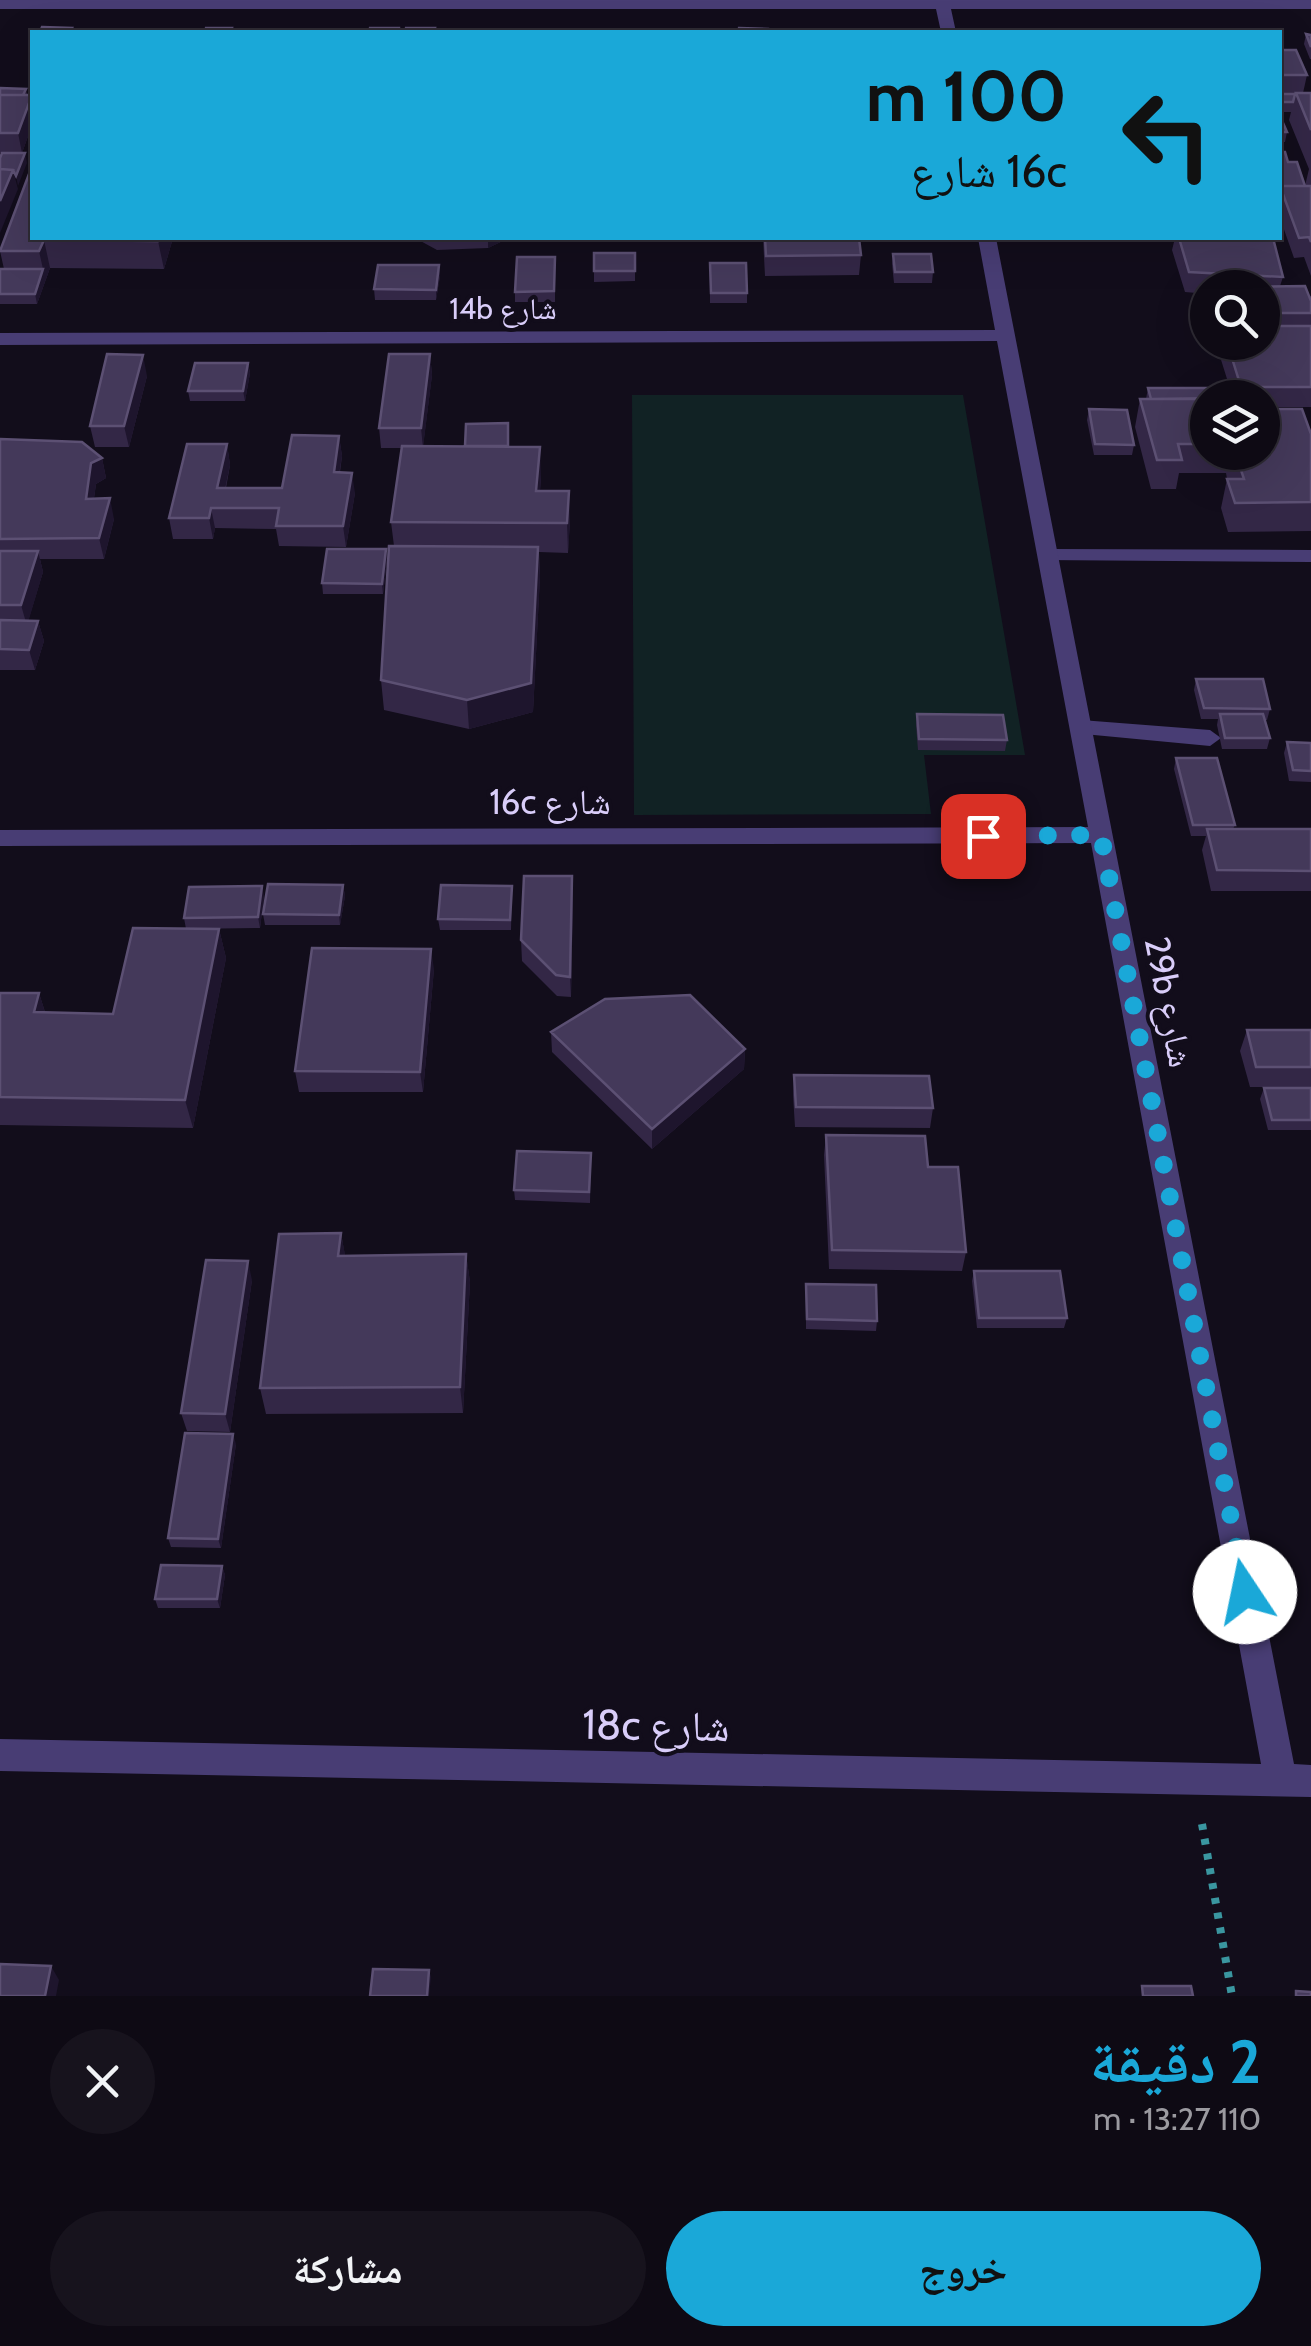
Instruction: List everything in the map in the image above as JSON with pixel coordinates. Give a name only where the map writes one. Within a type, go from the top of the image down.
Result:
[{"type":"street","points":[[943,2],[948,30]]},
{"type":"street","points":[[0,4],[1311,4]]},
{"type":"street","name":"29b شارع","points":[[987,240],[1101,835],[1296,1781]]},
{"type":"street","name":"14b شارع","points":[[0,339],[1006,335]]},
{"type":"street","points":[[1048,556],[1311,556]]},
{"type":"street","points":[[1081,728],[1210,738]]},
{"type":"street","name":"16c شارع","points":[[0,838],[1101,835]]},
{"type":"street","name":"18c شارع","points":[[0,1755],[1296,1781]]},
{"type":"path","points":[[1194,1778],[1232,1996]]},
{"type":"shaded area","points":[[632,395],[963,395],[1025,755],[924,755],[931,814],[634,815]]},
{"type":"building","points":[[42,27],[72,28],[71,30],[41,30]]},
{"type":"building","points":[[1282,50],[1296,50],[1307,75],[1282,75]]},
{"type":"building","points":[[0,88],[26,89],[23,95],[0,95]]},
{"type":"building","points":[[1296,93],[1311,93],[1311,130]]},
{"type":"building","points":[[1282,94],[1295,94],[1293,102],[1282,102]]},
{"type":"building","points":[[0,95],[30,95],[18,133],[0,133]]},
{"type":"building","points":[[1282,152],[1288,162],[1297,162],[1305,186],[1282,186]]},
{"type":"building","points":[[2,153],[25,153],[16,176],[13,170],[0,169]]},
{"type":"building","points":[[0,169],[13,170],[0,201]]},
{"type":"building","points":[[30,171],[30,240],[44,240],[39,251],[0,251]]},
{"type":"building","points":[[1282,186],[1311,186],[1311,242],[1309,237],[1299,238]]},
{"type":"building","points":[[765,240],[859,240],[861,255],[766,256]]},
{"type":"building","points":[[1180,240],[1274,240],[1283,277],[1280,270],[1190,272]]},
{"type":"building","points":[[594,253],[635,253],[635,271],[594,271]]},
{"type":"building","points":[[893,254],[931,254],[933,272],[895,272]]},
{"type":"building","points":[[517,257],[555,257],[554,291],[515,292]]},
{"type":"building","points":[[710,263],[746,263],[747,293],[711,293]]},
{"type":"building","points":[[378,265],[439,265],[436,290],[374,289]]},
{"type":"building","points":[[0,269],[43,269],[35,294],[0,294]]},
{"type":"building","points":[[1280,286],[1305,286],[1311,313],[1280,313]]},
{"type":"building","points":[[1280,326],[1311,326],[1311,387],[1280,387],[1280,380],[1239,380],[1233,360],[1280,360]]},
{"type":"building","points":[[107,354],[143,355],[124,426],[90,426]]},
{"type":"building","points":[[389,354],[430,354],[421,428],[379,428]]},
{"type":"building","points":[[195,363],[248,363],[243,391],[188,391]]},
{"type":"building","points":[[1148,388],[1190,388],[1190,398],[1151,399]]},
{"type":"building","points":[[1140,399],[1190,399],[1190,444],[1178,444],[1182,460],[1157,460]]},
{"type":"building","points":[[1089,409],[1127,410],[1134,445],[1095,444]]},
{"type":"building","points":[[1280,409],[1302,409],[1311,434],[1311,502],[1235,503],[1227,479],[1244,479],[1241,470],[1280,470]]},
{"type":"building","points":[[508,423],[508,446],[465,446],[466,424]]},
{"type":"building","points":[[292,435],[339,436],[334,472],[352,473],[343,526],[276,526],[279,508],[211,508],[209,518],[169,518],[187,444],[227,444],[217,488],[282,488]]},
{"type":"building","points":[[0,439],[82,442],[102,458],[91,463],[86,499],[110,498],[99,538],[0,539]]},
{"type":"building","points":[[402,446],[540,447],[536,491],[569,491],[567,523],[391,522]]},
{"type":"building","points":[[389,546],[538,547],[531,683],[467,700],[381,680]]},
{"type":"building","points":[[327,549],[386,549],[382,584],[322,583]]},
{"type":"building","points":[[0,551],[38,551],[21,605],[0,605]]},
{"type":"building","points":[[0,620],[38,621],[29,650],[0,649]]},
{"type":"building","points":[[1196,679],[1263,679],[1270,709],[1204,708]]},
{"type":"building","points":[[917,714],[1003,715],[1007,740],[919,739]]},
{"type":"building","points":[[1220,714],[1263,714],[1270,738],[1225,738]]},
{"type":"building","points":[[1287,742],[1311,743],[1311,771],[1293,770]]},
{"type":"building","points":[[1176,758],[1217,758],[1235,825],[1193,825]]},
{"type":"building","points":[[1207,829],[1311,829],[1311,871],[1217,870]]},
{"type":"building","points":[[524,876],[572,876],[570,977],[556,975],[521,940]]},
{"type":"building","points":[[268,884],[343,885],[339,915],[263,914]]},
{"type":"building","points":[[441,885],[512,886],[510,920],[438,919]]},
{"type":"building","points":[[262,886],[258,917],[184,918],[189,887]]},
{"type":"building","points":[[133,928],[219,929],[185,1100],[0,1097],[0,993],[39,993],[34,1012],[113,1014]]},
{"type":"building","points":[[312,948],[431,949],[420,1072],[295,1071]]},
{"type":"building","points":[[690,995],[745,1049],[652,1129],[551,1032],[605,999]]},
{"type":"building","points":[[1247,1030],[1311,1030],[1311,1067],[1256,1067]]},
{"type":"building","points":[[794,1075],[929,1076],[933,1108],[796,1107]]},
{"type":"building","points":[[1264,1088],[1311,1088],[1311,1120],[1272,1120]]},
{"type":"building","points":[[826,1135],[925,1136],[928,1167],[958,1167],[966,1252],[832,1250]]},
{"type":"building","points":[[517,1151],[591,1153],[589,1192],[514,1190]]},
{"type":"building","points":[[341,1233],[338,1256],[466,1254],[460,1387],[260,1388],[279,1234]]},
{"type":"building","points":[[206,1260],[248,1261],[225,1414],[181,1413]]},
{"type":"building","points":[[974,1271],[1060,1271],[1067,1318],[979,1318]]},
{"type":"building","points":[[806,1284],[876,1285],[877,1321],[807,1319]]},
{"type":"building","points":[[185,1433],[233,1434],[218,1539],[168,1538]]},
{"type":"building","points":[[161,1565],[222,1566],[217,1599],[155,1599]]},
{"type":"building","points":[[0,1964],[51,1966],[45,1996],[0,1996]]},
{"type":"building","points":[[373,1969],[429,1970],[427,1996],[370,1996]]},
{"type":"building","points":[[1142,1986],[1191,1986],[1193,1996],[1143,1996]]},
{"type":"building","points":[[1296,1991],[1311,1992],[1311,1996],[1296,1996]]},
{"type":"route","points":[[983,836],[1101,835],[1245,1592]]}]
